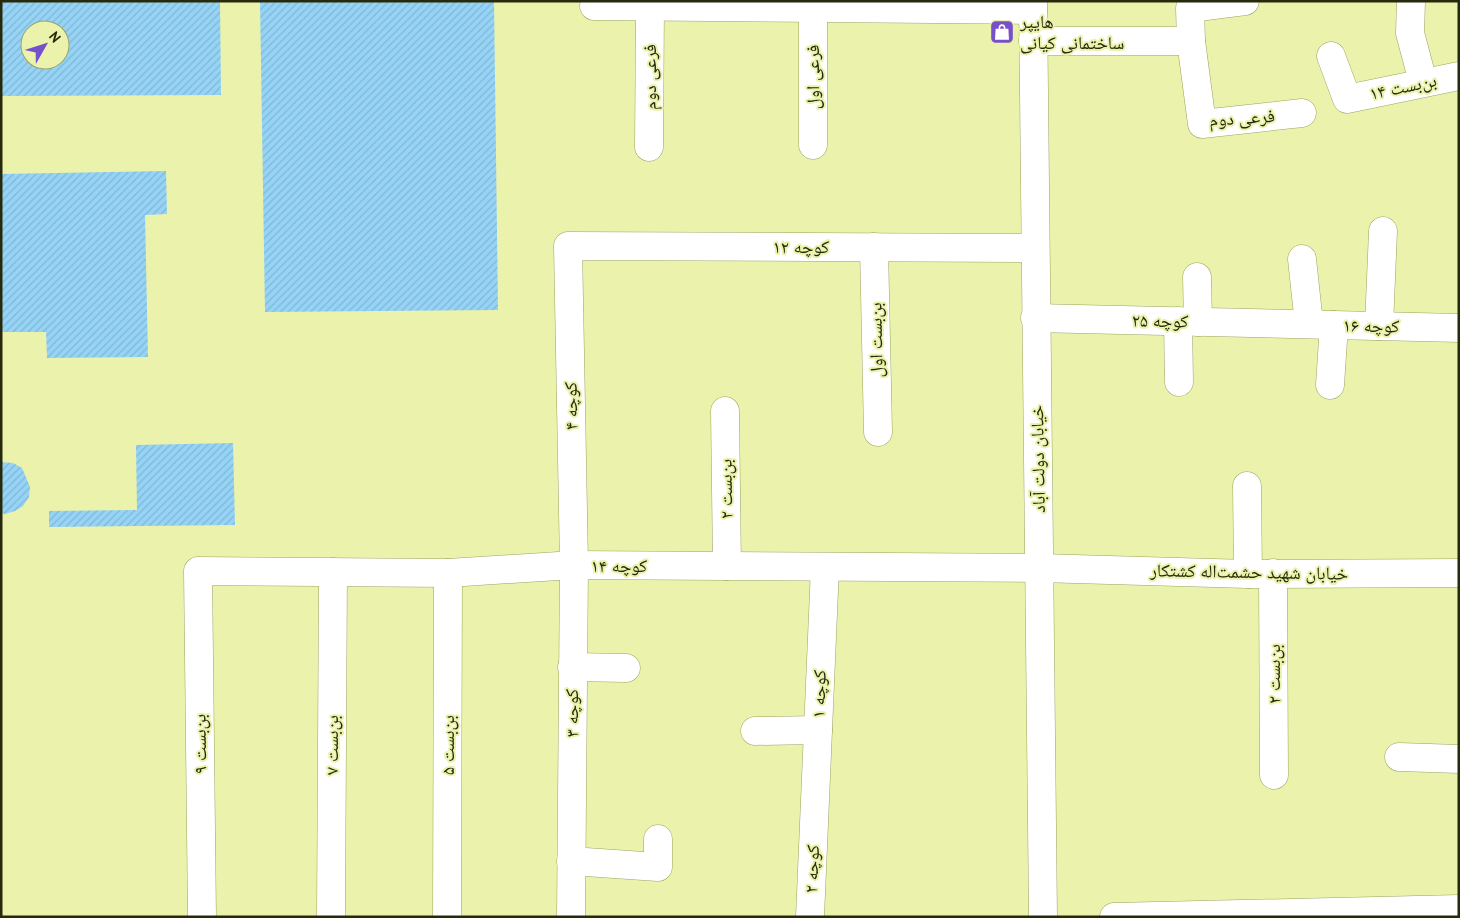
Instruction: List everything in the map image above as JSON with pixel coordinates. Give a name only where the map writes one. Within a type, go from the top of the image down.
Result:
[{"type":"street","points":[[1033,41],[1191,41],[1190,8],[1245,1]]},
{"type":"street","points":[[1411,1],[1410,33],[1423,82]]},
{"type":"street","points":[[594,6],[814,8],[1033,6]]},
{"type":"street","name":"خیابان دولت آباد","points":[[1033,6],[1034,248],[1040,568],[1043,917]]},
{"type":"street","name":"فرعی دوم","points":[[649,147],[650,7]]},
{"type":"street","name":"فرعی اول","points":[[813,145],[814,8]]},
{"type":"street","name":"فرعی دوم","points":[[1191,41],[1202,124],[1302,113]]},
{"type":"street","name":"بن‌بست ۱۴","points":[[1330,56],[1347,99],[1459,76]]},
{"type":"street","points":[[1379,326],[1383,231]]},
{"type":"street","name":"کوچه ۱۲","points":[[568,246],[1034,248]]},
{"type":"street","name":"کوچه ۴","points":[[568,246],[574,565]]},
{"type":"street","name":"بن‌بست اول","points":[[874,247],[878,432]]},
{"type":"street","points":[[1302,259],[1309,324],[1330,385]]},
{"type":"street","points":[[1178,382],[1197,276]]},
{"type":"street","name":"کوچه ۲۵","points":[[1035,318],[1309,324]]},
{"type":"street","name":"کوچه ۱۶","points":[[1309,324],[1459,328]]},
{"type":"street","name":"بن‌بست ۲","points":[[725,411],[727,566]]},
{"type":"street","name":"بن‌بست ۲","points":[[1247,486],[1261,573],[1274,776]]},
{"type":"street","name":"کوچه ۱۴","points":[[198,571],[448,573],[574,565],[1040,568]]},
{"type":"street","name":"کوچه ۳","points":[[571,917],[574,565]]},
{"type":"street","name":"کوچه ۱","points":[[814,821],[825,567]]},
{"type":"street","name":"خیابان شهید حشمت‌اله کشتکار","points":[[1040,568],[1261,573],[1459,572]]},
{"type":"street","name":"بن‌بست ۹","points":[[198,571],[202,917]]},
{"type":"street","name":"بن‌بست ۷","points":[[332,917],[334,572]]},
{"type":"street","name":"بن‌بست ۵","points":[[447,917],[448,573]]},
{"type":"street","points":[[572,667],[626,668]]},
{"type":"street","points":[[755,731],[818,730]]},
{"type":"street","points":[[1398,758],[1459,759]]},
{"type":"street","name":"کوچه ۲","points":[[810,917],[814,821]]},
{"type":"street","points":[[571,862],[658,867],[658,839]]},
{"type":"street","points":[[1114,917],[1459,909]]},
{"type":"building","points":[[1,1],[220,1],[221,95],[1,96]]},
{"type":"building","points":[[260,1],[494,1],[498,310],[265,312]]},
{"type":"building","points":[[166,171],[167,214],[145,215],[148,357],[47,358],[46,332],[1,332],[1,174]]},
{"type":"building","points":[[233,443],[235,525],[49,527],[49,511],[137,510],[136,445]]},
{"type":"building","points":[[1,462],[13,463],[22,468],[30,487],[29,497],[23,506],[5,514],[1,513]]},
{"type":"place","name":"هایپر ساختمانی کیانی","points":[[1002,32]]}]
